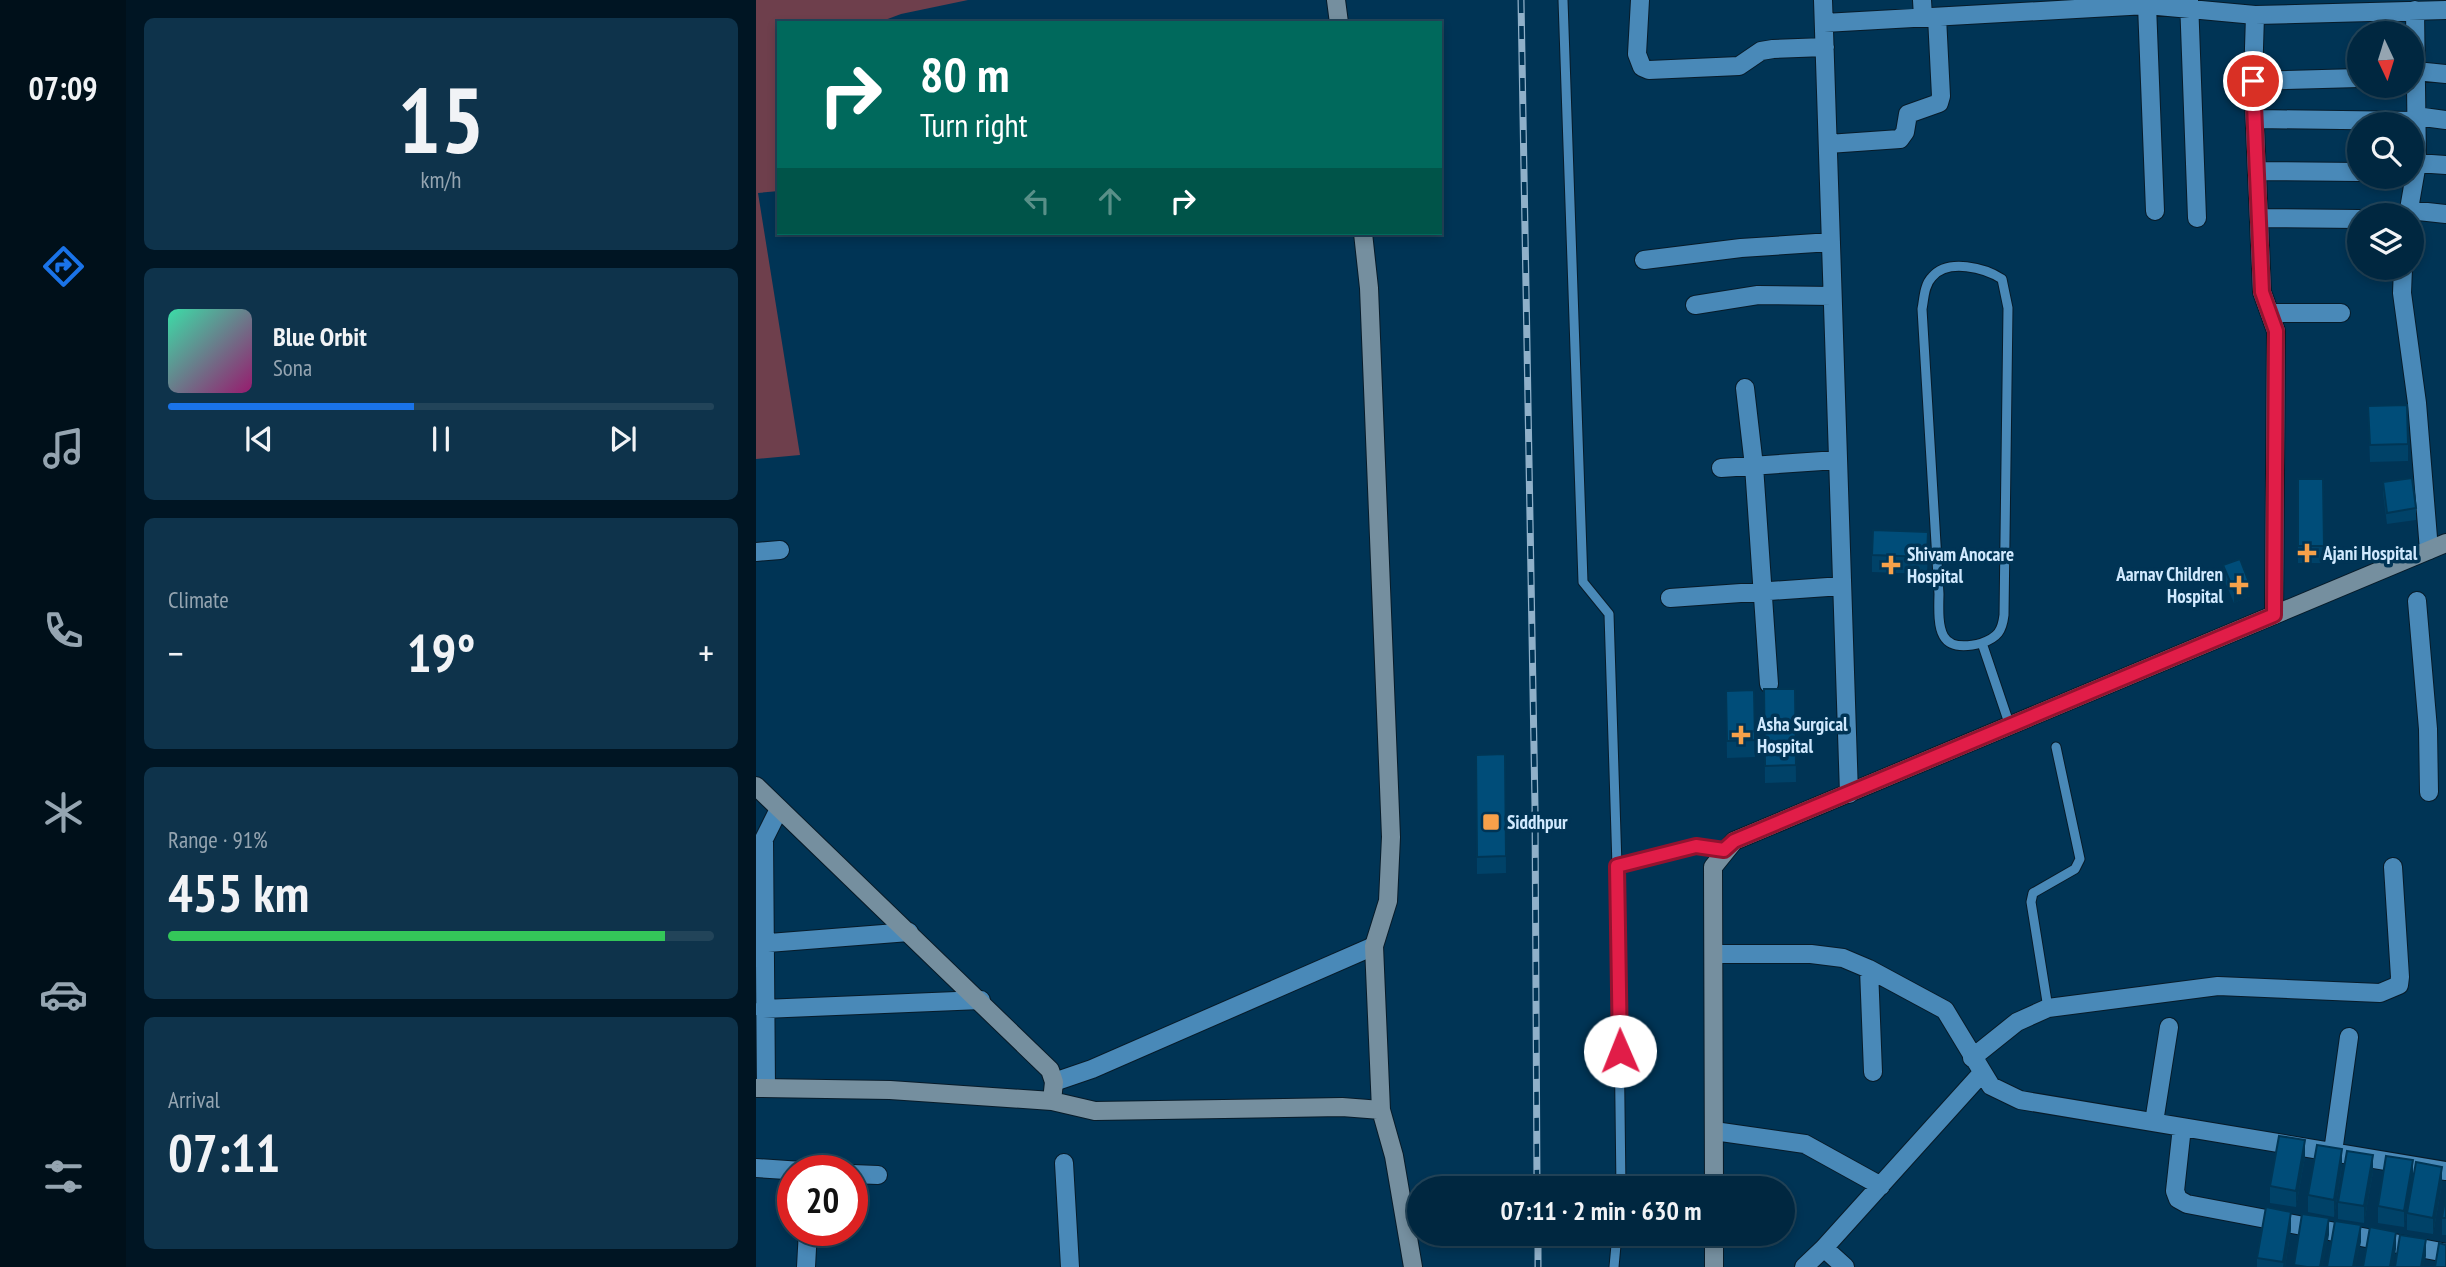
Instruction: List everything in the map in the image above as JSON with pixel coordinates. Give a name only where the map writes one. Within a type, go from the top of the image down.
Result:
[{"type":"street","points":[[1336,0],[1339,21]]},
{"type":"street","points":[[1640,0],[1637,54],[1642,68],[1649,70],[1739,66],[1761,51],[1773,48],[1825,47]]},
{"type":"street","points":[[1824,0],[1849,794]]},
{"type":"street","points":[[1824,23],[1928,11],[2047,5],[2189,4],[2262,10],[2384,5],[2415,10],[2446,10]]},
{"type":"street","points":[[2189,4],[2197,218]]},
{"type":"street","points":[[2147,5],[2155,211]]},
{"type":"street","points":[[2262,10],[2253,81],[2258,119],[2257,171],[2262,292],[2276,331],[2274,615]]},
{"type":"street","points":[[2415,10],[2415,21]]},
{"type":"street","points":[[1828,144],[1900,139],[1905,132],[1908,114],[1939,103],[1941,96],[1928,11]]},
{"type":"street","points":[[2424,75],[2446,74]]},
{"type":"street","points":[[2253,81],[2347,78]]},
{"type":"street","points":[[2258,119],[2347,118]]},
{"type":"street","points":[[2424,119],[2446,120]]},
{"type":"street","points":[[2424,168],[2446,165]]},
{"type":"street","points":[[2257,171],[2347,172]]},
{"type":"street","points":[[2424,213],[2446,214]]},
{"type":"street","points":[[2260,218],[2347,219]]},
{"type":"street","points":[[1363,235],[1369,289],[1391,836],[1388,901],[1374,946],[1381,1110],[1394,1156],[1413,1267]]},
{"type":"street","points":[[1644,261],[1741,248],[1831,242]]},
{"type":"street","points":[[2403,280],[2417,402],[2429,550]]},
{"type":"street","points":[[1695,305],[1758,295],[1832,296]]},
{"type":"street","points":[[2271,313],[2341,313]]},
{"type":"street","points":[[1745,388],[1754,466],[1769,684]]},
{"type":"street","points":[[1721,468],[1837,460]]},
{"type":"street","points":[[1714,1176],[1713,867],[1724,850],[1734,841],[2446,543]]},
{"type":"street","points":[[756,552],[780,550]]},
{"type":"street","points":[[1670,598],[1842,586]]},
{"type":"street","points":[[2417,601],[2437,727],[2429,792]]},
{"type":"street","points":[[756,786],[981,1000],[1050,1070],[1054,1082],[1052,1101]]},
{"type":"street","points":[[779,808],[764,839],[760,943],[764,1009],[761,1088],[890,1090],[1052,1101],[1095,1111],[1342,1107],[1381,1110]]},
{"type":"street","points":[[1804,1267],[1881,1186],[1977,1065],[2017,1021],[2048,1007],[2218,986],[2380,993],[2394,989],[2399,985],[2400,977],[2393,867]]},
{"type":"street","points":[[760,943],[909,932]]},
{"type":"street","points":[[1054,1082],[1092,1069],[1374,946]]},
{"type":"street","points":[[1714,954],[1811,954],[1843,958],[1869,969],[1945,1010],[1991,1086],[2020,1100],[2446,1171]]},
{"type":"street","points":[[1869,969],[1873,1072]]},
{"type":"street","points":[[764,1009],[981,1000]]},
{"type":"street","points":[[2154,1122],[2169,1027]]},
{"type":"street","points":[[2333,1152],[2349,1037]]},
{"type":"street","points":[[2182,1127],[2175,1191],[2178,1199],[2187,1205],[2446,1253]]},
{"type":"street","points":[[1714,1130],[1805,1144],[1881,1186]]},
{"type":"street","points":[[1064,1163],[1070,1267]]},
{"type":"street","points":[[756,1168],[777,1169]]},
{"type":"street","points":[[868,1175],[878,1175]]},
{"type":"street","points":[[806,1267],[807,1246]]},
{"type":"street","points":[[1714,1246],[1714,1267]]},
{"type":"street","points":[[1824,1248],[1845,1267]]},
{"type":"lane","points":[[1563,0],[1583,582],[1609,614],[1617,866],[1621,1176]]},
{"type":"lane","points":[[1961,266],[1989,271],[2002,279],[2008,308],[2003,628],[1995,638],[1982,643],[1966,647],[1952,644],[1942,635],[1938,625],[1939,594],[1922,310],[1932,276],[1941,270],[1961,266]]},
{"type":"lane","points":[[1982,643],[2010,726]]},
{"type":"lane","points":[[2048,1007],[2031,902],[2033,893],[2075,869],[2080,859],[2080,848],[2056,747]]},
{"type":"lane","points":[[1617,866],[1696,846],[1724,850]]},
{"type":"lane","points":[[1614,1267],[1616,1246]]},
{"type":"shaded area","points":[[756,0],[968,0],[901,14],[882,21],[777,21],[777,191],[758,193],[800,455],[756,459]]},
{"type":"building","points":[[2407,405],[2408,444],[2370,445],[2368,406]]},
{"type":"building","points":[[2412,478],[2416,508],[2387,513],[2383,482]]},
{"type":"building","points":[[2298,479],[2323,479],[2324,546],[2298,546]]},
{"type":"building","points":[[1873,530],[1928,532],[1927,557],[1872,555]]},
{"type":"building","points":[[2240,559],[2250,585],[2234,591],[2223,565]]},
{"type":"building","points":[[1764,689],[1795,689],[1796,765],[1765,766]]},
{"type":"building","points":[[1754,690],[1755,740],[1727,741],[1726,691]]},
{"type":"building","points":[[1505,754],[1506,856],[1477,857],[1476,755]]},
{"type":"building","points":[[2279,1136],[2305,1140],[2296,1191],[2270,1186]]},
{"type":"building","points":[[2317,1145],[2342,1149],[2334,1200],[2308,1195]]},
{"type":"building","points":[[2347,1151],[2373,1155],[2364,1206],[2338,1202]]},
{"type":"building","points":[[2386,1156],[2413,1160],[2404,1211],[2378,1206]]},
{"type":"building","points":[[2416,1162],[2442,1167],[2433,1218],[2407,1213]]},
{"type":"building","points":[[2446,1194],[2446,1218],[2442,1218]]},
{"type":"building","points":[[2266,1207],[2291,1212],[2283,1262],[2257,1258]]},
{"type":"building","points":[[2302,1214],[2329,1218],[2320,1267],[2294,1265]]},
{"type":"building","points":[[2335,1221],[2361,1225],[2353,1267],[2327,1267]]},
{"type":"building","points":[[2370,1227],[2396,1232],[2390,1267],[2363,1267]]},
{"type":"building","points":[[2400,1235],[2426,1239],[2421,1267],[2395,1267]]},
{"type":"building","points":[[2439,1243],[2446,1245],[2446,1267],[2435,1267]]},
{"type":"railway","points":[[1521,0],[1535,807],[1537,1176]]},
{"type":"railway","points":[[1538,1246],[1538,1267]]},
{"type":"place","name":"Ajani Hospital","points":[[2307,553]]},
{"type":"place","name":"Shivam Anocare Hospital","points":[[1891,565]]},
{"type":"place","name":"Aarnav Children Hospital","points":[[2239,585]]},
{"type":"place","name":"Asha Surgical Hospital","points":[[1741,735]]},
{"type":"place","name":"Siddhpur","points":[[1491,822]]},
{"type":"route","points":[[1620,1051],[1617,866],[1696,846],[1724,850],[1734,841],[2274,615],[2276,331],[2262,292],[2257,171],[2258,119],[2253,81]]}]
